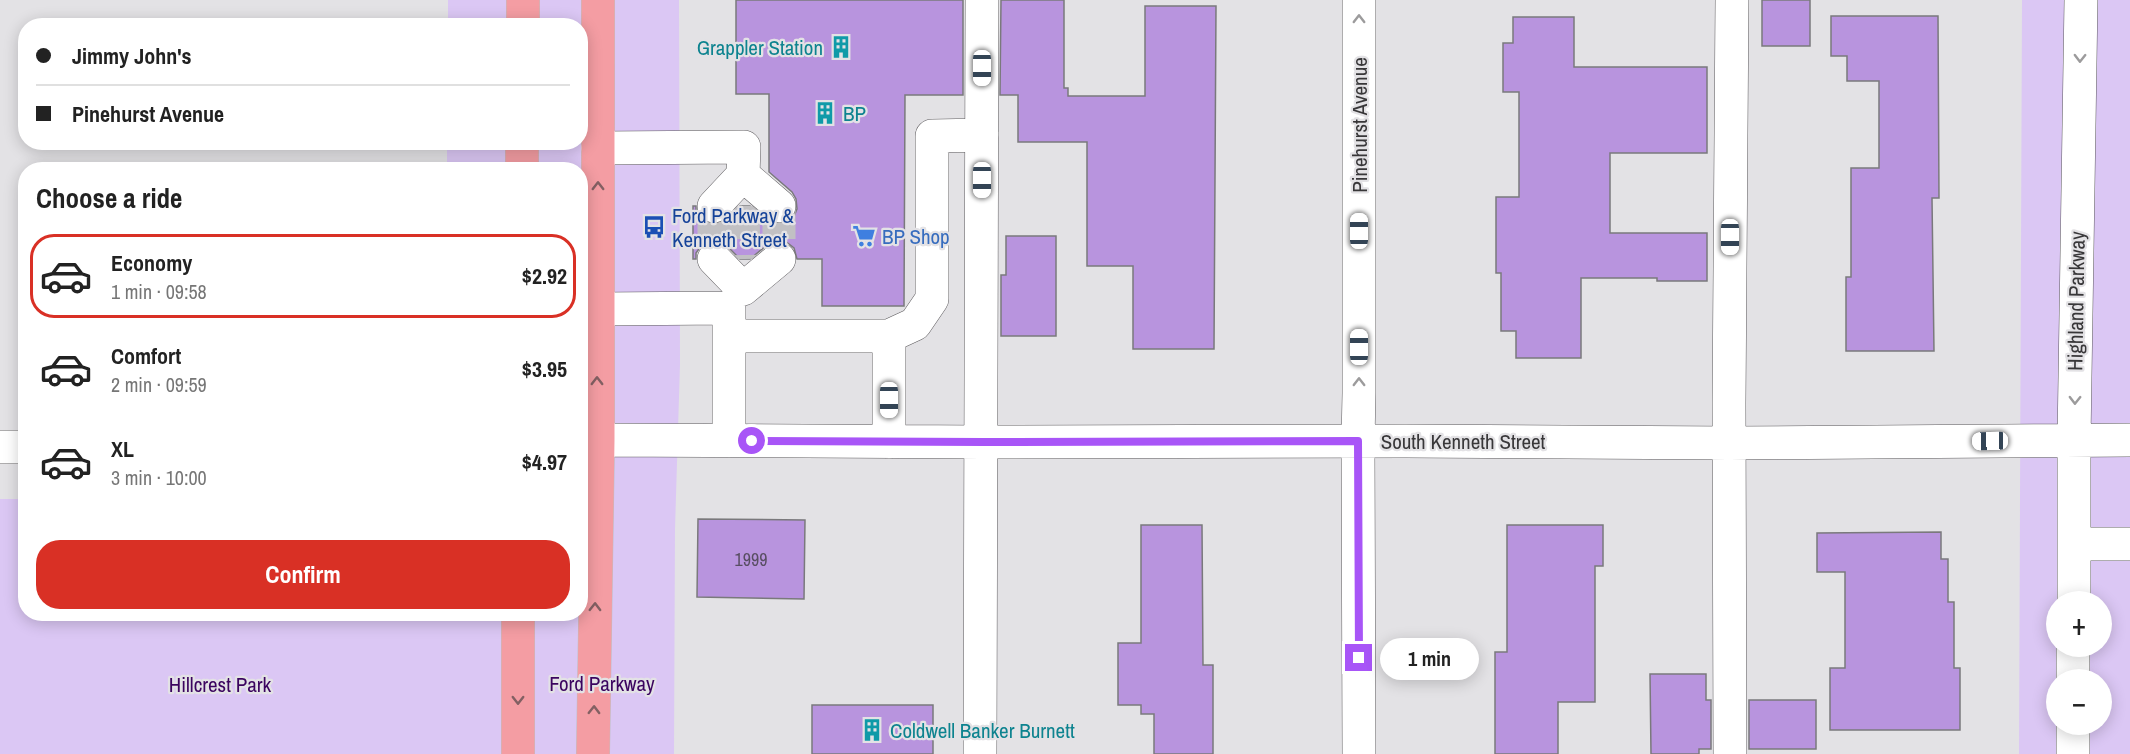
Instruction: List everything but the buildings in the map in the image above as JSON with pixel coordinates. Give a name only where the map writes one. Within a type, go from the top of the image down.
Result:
[{"type":"main road","points":[[523,0],[523,18]]},
{"type":"main road","points":[[593,754],[589,441],[598,309],[598,0]]},
{"type":"main road","points":[[518,621],[518,754]]},
{"type":"street","points":[[980,754],[982,0]]},
{"type":"street","name":"Pinehurst Avenue","points":[[1359,0],[1359,754]]},
{"type":"street","points":[[1730,754],[1732,0]]},
{"type":"street","name":"Highland Parkway","points":[[2074,591],[2081,0]]},
{"type":"street","points":[[598,309],[732,290],[889,336],[915,324],[932,298],[932,136],[982,135]]},
{"type":"street","points":[[598,148],[744,147],[733,196],[779,206]]},
{"type":"street","points":[[732,290],[779,259]]},
{"type":"street","points":[[729,441],[732,290]]},
{"type":"street","points":[[889,336],[889,442]]},
{"type":"street","name":"South Kenneth Street","points":[[589,441],[1730,443],[2130,440]]},
{"type":"street","points":[[0,447],[18,447]]},
{"type":"street","points":[[2074,544],[2130,544]]},
{"type":"street","points":[[2073,735],[2073,754]]},
{"type":"green space","name":"Ford Parkway","points":[[448,0],[679,0],[680,364],[675,529],[674,754],[0,754],[0,499],[18,499],[18,621],[588,621],[588,162],[447,162],[447,150],[588,150],[588,18],[448,18]]},
{"type":"green space","points":[[2022,0],[2130,0],[2130,754],[2019,754]]},
{"type":"tunnel","points":[[714,206],[714,259]]},
{"type":"tunnel","points":[[743,206],[744,259]]},
{"type":"tunnel","points":[[779,206],[779,259]]},
{"type":"place","name":"Grappler Station","points":[[841,47]]},
{"type":"place","name":"BP","points":[[825,113]]},
{"type":"place","name":"Ford Parkway & Kenneth Street","points":[[654,227]]},
{"type":"place","name":"BP Shop","points":[[864,236]]},
{"type":"place","name":"Coldwell Banker Burnett","points":[[872,730]]},
{"type":"route","points":[[752,441],[1358,441],[1359,658]]},
{"type":"park label","name":"Hillcrest Park","points":[[220,684]]}]
